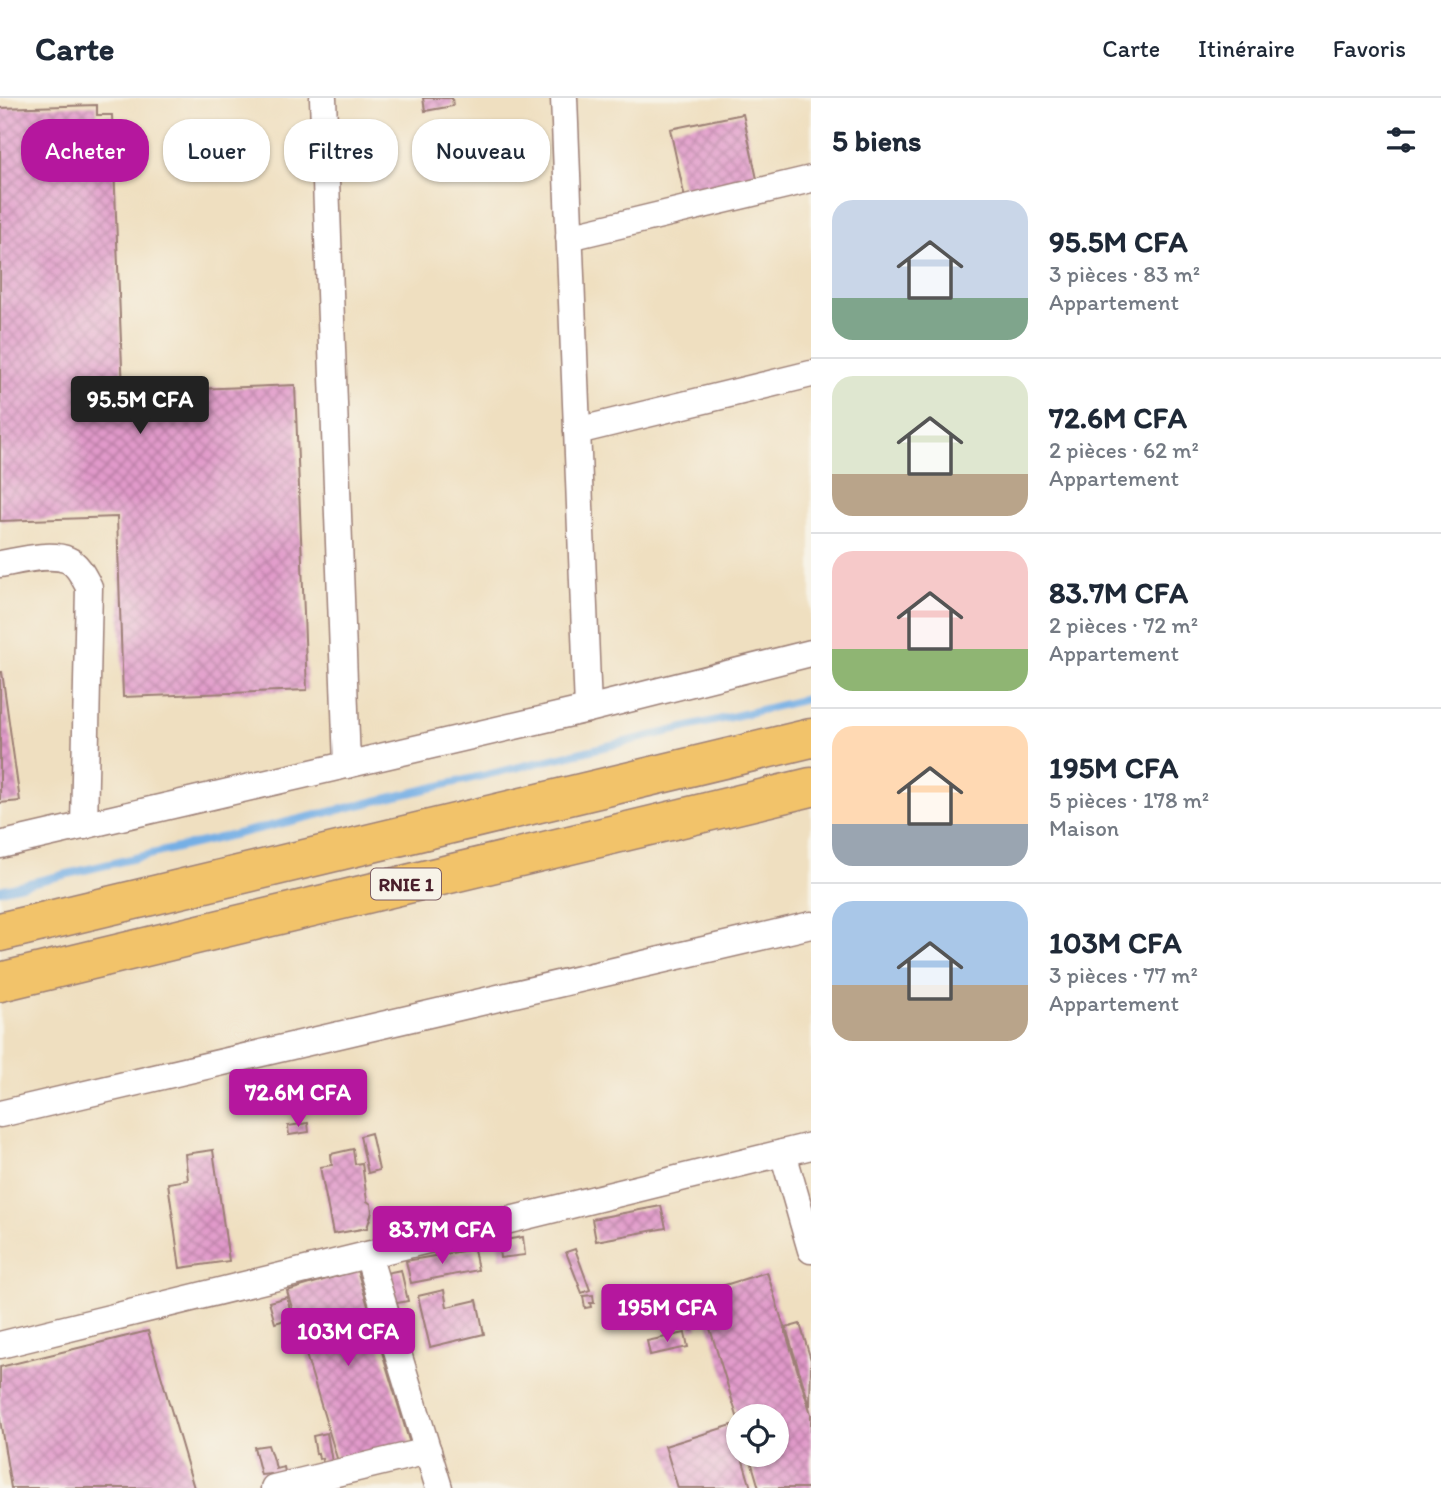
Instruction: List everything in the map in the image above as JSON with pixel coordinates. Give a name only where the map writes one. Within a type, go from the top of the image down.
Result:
[{"type":"highway","name":"RNIE 1","points":[[0,932],[811,738]]},
{"type":"highway","name":"RNIE 1","points":[[0,982],[811,787]]},
{"type":"street","points":[[323,98],[347,765]]},
{"type":"street","points":[[564,98],[588,709]]},
{"type":"street","points":[[569,237],[811,179]]},
{"type":"street","points":[[577,430],[811,374]]},
{"type":"street","points":[[0,564],[42,556],[69,560],[81,572],[89,587],[84,826]]},
{"type":"street","points":[[0,845],[588,709],[811,653]]},
{"type":"street","points":[[0,1114],[811,925]]},
{"type":"street","points":[[0,1345],[811,1146]]},
{"type":"street","points":[[783,1153],[811,1250]]},
{"type":"street","points":[[368,1255],[439,1488]]},
{"type":"street","points":[[274,1488],[428,1451]]},
{"type":"building","points":[[423,98],[452,98],[453,106],[425,111]]},
{"type":"building","points":[[97,105],[97,115],[112,115],[112,119],[21,119],[21,182],[115,182],[123,392],[295,385],[307,690],[123,697],[117,517],[0,521],[0,108]]},
{"type":"building","points":[[743,114],[760,193],[687,208],[670,129]]},
{"type":"building","points":[[0,672],[20,801],[0,803]]},
{"type":"building","points":[[308,1123],[309,1132],[289,1135],[288,1126]]},
{"type":"building","points":[[371,1133],[379,1170],[368,1173],[360,1136]]},
{"type":"building","points":[[353,1149],[355,1164],[362,1163],[367,1201],[371,1204],[372,1212],[367,1228],[333,1234],[320,1167],[332,1165],[331,1154]]},
{"type":"building","points":[[213,1150],[229,1261],[180,1268],[168,1183],[188,1180],[185,1154]]},
{"type":"building","points":[[661,1206],[666,1228],[596,1241],[592,1219]]},
{"type":"building","points":[[523,1237],[525,1255],[500,1258],[498,1241]]},
{"type":"building","points":[[474,1249],[478,1270],[411,1283],[406,1261]]},
{"type":"building","points":[[575,1249],[590,1290],[582,1293],[566,1252]]},
{"type":"building","points":[[357,1270],[410,1444],[339,1465],[287,1291]]},
{"type":"building","points":[[401,1270],[408,1301],[392,1304],[386,1273]]},
{"type":"building","points":[[767,1272],[811,1414],[811,1488],[759,1488],[753,1467],[789,1467],[789,1404],[733,1404],[699,1293]]},
{"type":"building","points":[[444,1290],[447,1307],[477,1300],[484,1334],[430,1347],[418,1296]]},
{"type":"building","points":[[593,1295],[594,1303],[585,1308],[583,1296]]},
{"type":"building","points":[[287,1297],[292,1318],[275,1323],[269,1302]]},
{"type":"building","points":[[692,1298],[698,1328],[691,1330],[685,1299]]},
{"type":"building","points":[[800,1324],[811,1360],[810,1406],[786,1328]]},
{"type":"building","points":[[148,1331],[194,1488],[11,1488],[0,1420],[0,1367]]},
{"type":"building","points":[[685,1333],[688,1347],[650,1355],[647,1341]]},
{"type":"building","points":[[726,1427],[726,1467],[745,1467],[751,1488],[678,1488],[665,1446]]},
{"type":"building","points":[[327,1433],[332,1462],[323,1464],[322,1458],[319,1459],[318,1453],[316,1454],[313,1436]]},
{"type":"building","points":[[268,1445],[276,1469],[284,1467],[287,1481],[271,1474],[261,1475],[254,1447]]},
{"type":"waterway","points":[[0,890],[811,698]]}]
